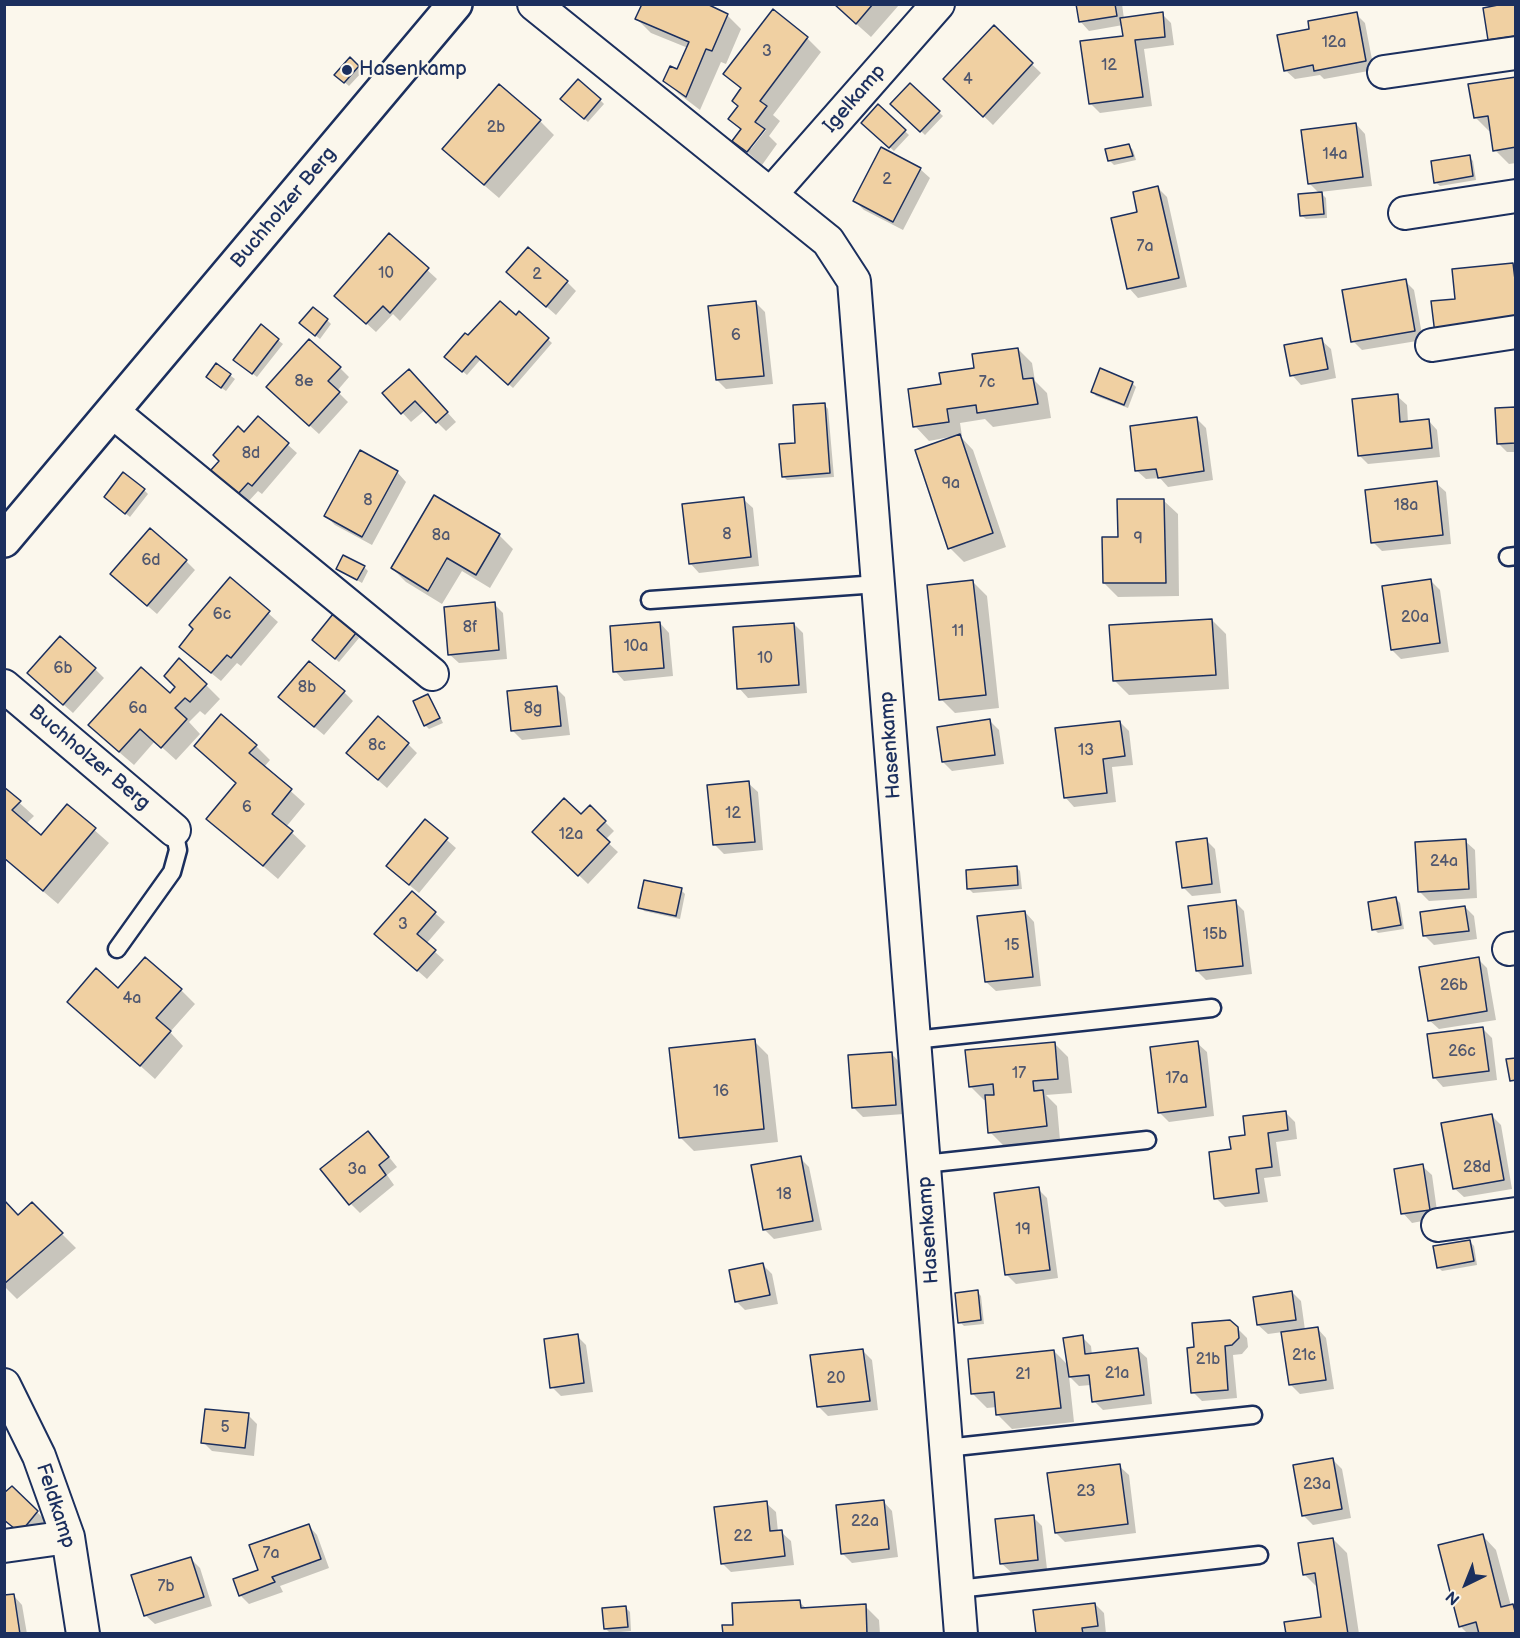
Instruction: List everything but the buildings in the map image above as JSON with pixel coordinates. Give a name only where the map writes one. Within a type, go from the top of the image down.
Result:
[{"type":"main road","name":"Buchholzer Berg","points":[[4,540],[455,4]]},
{"type":"street","name":"Hasenkamp","points":[[534,4],[828,241],[854,280],[961,1634]]},
{"type":"street","name":"Igelkamp","points":[[771,194],[938,4]]},
{"type":"street","points":[[1384,72],[1515,53]]},
{"type":"street","points":[[1404,213],[1515,196]]},
{"type":"street","points":[[1432,345],[1515,332]]},
{"type":"street","points":[[113,412],[432,674]]},
{"type":"street","name":"Buchholzer Berg","points":[[4,686],[174,830]]},
{"type":"street","points":[[1438,1226],[1515,1214]]},
{"type":"street","name":"Feldkamp","points":[[4,1385],[39,1456],[68,1537],[83,1634]]},
{"type":"street","points":[[4,1546],[68,1537]]},
{"type":"lane","points":[[650,600],[878,584]]},
{"type":"lane","points":[[117,949],[172,872],[178,850],[174,830]]},
{"type":"lane","points":[[914,1040],[1212,1008]]},
{"type":"lane","points":[[924,1164],[1147,1140]]},
{"type":"lane","points":[[946,1448],[1252,1415]]},
{"type":"lane","points":[[958,1589],[1259,1556]]},
{"type":"place","name":"Hasenkamp","points":[[347,70]]}]
